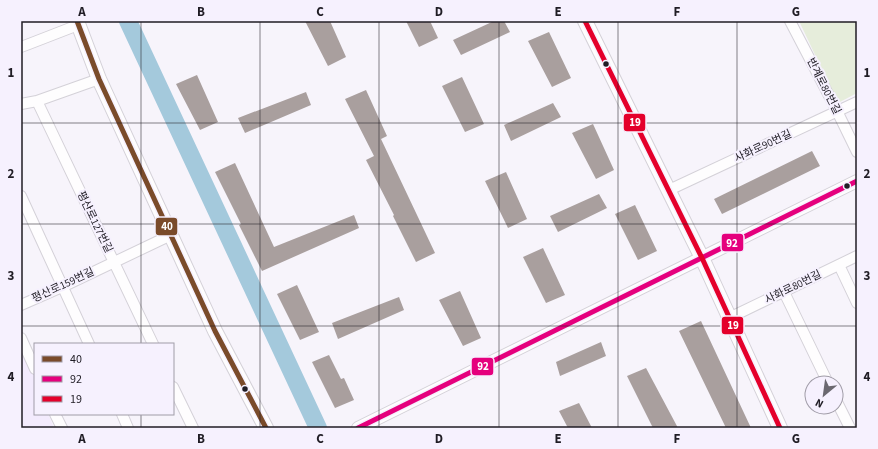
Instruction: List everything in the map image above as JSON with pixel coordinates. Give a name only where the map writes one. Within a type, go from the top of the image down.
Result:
[{"type":"main road","points":[[586,21],[702,258],[780,428]]},
{"type":"main road","points":[[78,23],[99,79],[215,331],[266,428]]},
{"type":"street","name":"반계로80번길","points":[[790,21],[857,152]]},
{"type":"street","points":[[21,47],[78,23]]},
{"type":"street","points":[[21,104],[37,101],[99,79]]},
{"type":"street","name":"평산로127번길","points":[[37,101],[153,343]]},
{"type":"street","name":"사화로90번길","points":[[669,190],[857,102]]},
{"type":"street","points":[[358,428],[857,181]]},
{"type":"street","points":[[21,196],[89,343]]},
{"type":"street","name":"평산로159번길","points":[[21,305],[171,235]]},
{"type":"street","name":"사화로80번길","points":[[729,318],[857,256]]},
{"type":"street","points":[[839,265],[857,302]]},
{"type":"street","points":[[784,292],[824,375]]},
{"type":"street","points":[[21,338],[34,367]]},
{"type":"street","points":[[174,389],[193,428]]},
{"type":"street","points":[[56,415],[62,428]]},
{"type":"street","points":[[122,415],[128,428]]},
{"type":"street","points":[[844,415],[850,428]]},
{"type":"shaded area","points":[[21,341],[34,375],[34,415],[48,415],[54,428],[21,428]]},
{"type":"green space","points":[[799,21],[857,21],[857,93],[838,103]]},
{"type":"building","points":[[305,21],[330,21],[346,57],[328,66]]},
{"type":"building","points":[[406,21],[430,21],[438,38],[419,47]]},
{"type":"building","points":[[494,21],[504,21],[510,32],[461,55],[453,40]]},
{"type":"building","points":[[549,32],[571,78],[552,87],[528,41]]},
{"type":"building","points":[[197,75],[218,122],[200,130],[176,84]]},
{"type":"building","points":[[462,77],[484,124],[465,132],[442,86]]},
{"type":"building","points":[[366,90],[387,136],[381,139],[435,253],[416,262],[366,160],[374,156],[345,99]]},
{"type":"building","points":[[306,92],[311,105],[245,133],[238,118]]},
{"type":"building","points":[[553,103],[561,117],[511,141],[504,125]]},
{"type":"building","points":[[593,124],[614,170],[596,179],[572,133]]},
{"type":"building","points":[[812,151],[820,166],[722,214],[714,199]]},
{"type":"building","points":[[235,163],[274,247],[354,215],[359,228],[262,271],[215,172]]},
{"type":"building","points":[[506,172],[527,219],[508,228],[485,181]]},
{"type":"building","points":[[599,194],[607,208],[558,232],[550,216]]},
{"type":"building","points":[[635,205],[657,251],[638,260],[615,214]]},
{"type":"building","points":[[543,248],[565,295],[546,303],[523,257]]},
{"type":"building","points":[[297,285],[319,332],[300,340],[277,294]]},
{"type":"building","points":[[460,291],[481,338],[463,346],[439,300]]},
{"type":"building","points":[[399,297],[404,310],[338,339],[332,323]]},
{"type":"building","points":[[701,321],[751,428],[726,428],[679,331]]},
{"type":"building","points":[[601,342],[606,356],[560,376],[556,362]]},
{"type":"building","points":[[329,355],[341,379],[344,378],[354,400],[335,408],[312,362]]},
{"type":"building","points":[[646,368],[678,428],[653,428],[627,376]]},
{"type":"building","points":[[579,403],[592,428],[568,428],[559,411]]},
{"type":"waterway","points":[[128,21],[318,428]]},
{"type":"transit line","name":"40","points":[[77,21],[99,79],[215,331],[266,428]]},
{"type":"transit line","name":"19","points":[[585,21],[702,258],[780,428]]},
{"type":"transit line","name":"92","points":[[358,428],[857,181]]}]
